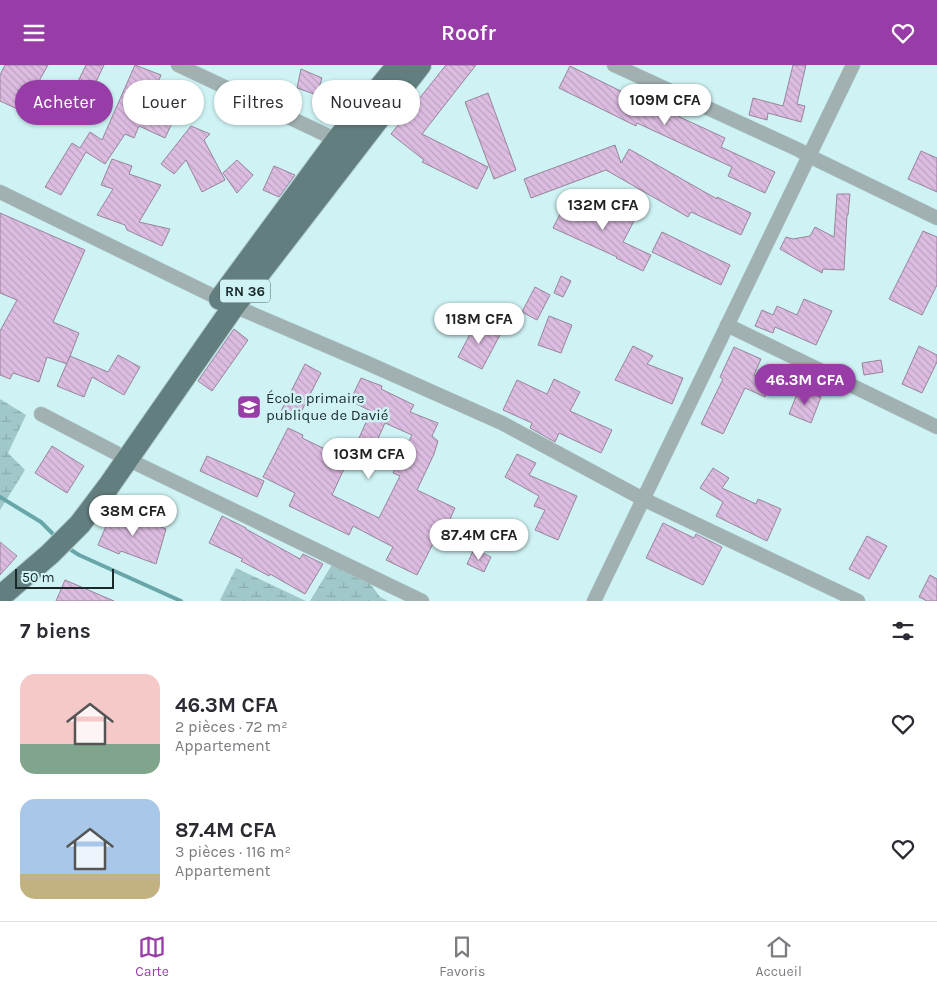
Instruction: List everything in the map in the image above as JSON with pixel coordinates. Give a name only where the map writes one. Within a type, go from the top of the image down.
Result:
[{"type":"main road","name":"RN 36","points":[[3,594],[10,578],[45,551],[75,521],[122,456],[337,140],[398,65]]},
{"type":"main road","name":"RN 36","points":[[227,303],[420,65]]},
{"type":"street","points":[[178,65],[337,140]]},
{"type":"street","points":[[614,65],[799,149],[809,156],[937,218]]},
{"type":"street","points":[[594,601],[853,65]]},
{"type":"street","points":[[0,192],[227,303],[502,423],[643,499],[858,601]]},
{"type":"street","points":[[727,325],[937,427]]},
{"type":"street","points":[[41,414],[122,456],[422,601]]},
{"type":"green space","points":[[0,399],[26,415],[8,453],[25,470],[0,510]]},
{"type":"green space","points":[[333,563],[369,582],[380,597],[388,601],[310,601]]},
{"type":"green space","points":[[236,568],[306,601],[222,601],[220,600]]},
{"type":"building","points":[[5,65],[48,65],[40,80],[15,80],[15,108],[0,101],[0,75]]},
{"type":"building","points":[[86,65],[104,65],[97,80],[79,80]]},
{"type":"building","points":[[135,65],[161,75],[159,80],[128,80]]},
{"type":"building","points":[[446,65],[476,65],[422,134],[488,167],[477,189],[422,162],[424,160],[391,134],[398,125],[420,125],[420,98]]},
{"type":"building","points":[[793,65],[806,65],[797,104],[805,106],[801,122],[768,113],[767,120],[749,115],[753,98],[783,106]]},
{"type":"building","points":[[570,66],[655,108],[656,106],[725,138],[721,147],[775,172],[765,193],[728,176],[732,167],[637,123],[636,126],[559,88]]},
{"type":"building","points":[[301,69],[322,78],[321,80],[312,80],[312,93],[302,90],[302,80],[299,80]]},
{"type":"building","points":[[123,92],[123,125],[171,125],[165,138],[139,126],[134,138],[125,134],[105,164],[86,152],[61,195],[45,187],[72,143],[80,148],[90,132],[102,140],[109,125],[113,125],[113,115]]},
{"type":"building","points":[[488,93],[516,170],[494,179],[465,102]]},
{"type":"building","points":[[191,126],[210,134],[204,140],[225,180],[202,192],[186,160],[174,174],[161,164]]},
{"type":"building","points":[[615,145],[621,163],[629,149],[717,199],[717,197],[751,213],[741,235],[691,212],[688,217],[606,170],[531,198],[524,179]]},
{"type":"building","points":[[921,151],[937,158],[937,192],[908,179]]},
{"type":"building","points":[[112,159],[132,166],[129,174],[161,185],[139,222],[170,229],[162,246],[127,230],[125,225],[97,215],[113,189],[101,185]]},
{"type":"building","points":[[237,160],[253,175],[237,193],[223,173]]},
{"type":"building","points":[[274,166],[295,175],[279,197],[263,190]]},
{"type":"building","points":[[837,194],[850,194],[844,270],[823,269],[822,273],[780,249],[786,237],[793,239],[810,236],[815,227],[834,237]]},
{"type":"building","points":[[588,196],[635,219],[623,242],[651,255],[643,271],[553,228],[562,210],[577,218]]},
{"type":"building","points":[[0,213],[85,250],[53,322],[79,333],[67,364],[47,357],[39,382],[13,373],[10,379],[0,375],[0,331],[17,300],[0,293]]},
{"type":"building","points":[[923,231],[937,237],[937,285],[922,315],[889,299]]},
{"type":"building","points":[[662,232],[730,265],[721,285],[652,252]]},
{"type":"building","points":[[561,276],[571,281],[563,297],[554,293]]},
{"type":"building","points":[[535,287],[550,295],[537,320],[522,312]]},
{"type":"building","points":[[804,299],[832,311],[816,345],[775,327],[773,333],[755,326],[762,310],[773,315],[777,306],[797,315]]},
{"type":"building","points":[[549,316],[572,325],[561,353],[538,345]]},
{"type":"building","points":[[477,321],[501,333],[482,369],[458,357]]},
{"type":"building","points":[[234,329],[248,340],[212,391],[198,381]]},
{"type":"building","points":[[633,346],[653,356],[647,364],[683,378],[672,404],[615,380]]},
{"type":"building","points":[[919,346],[937,355],[937,362],[922,393],[902,384]]},
{"type":"building","points":[[734,347],[761,359],[754,375],[771,383],[765,397],[745,388],[723,434],[701,424],[723,379],[720,377]]},
{"type":"building","points":[[118,355],[140,367],[124,395],[92,377],[84,397],[57,386],[70,356],[108,372]]},
{"type":"building","points":[[881,360],[883,372],[864,375],[862,363]]},
{"type":"building","points":[[305,364],[321,373],[296,422],[280,413]]},
{"type":"building","points":[[361,378],[382,386],[381,389],[414,405],[410,412],[438,423],[432,436],[438,441],[434,454],[417,490],[455,508],[446,528],[442,526],[417,575],[386,560],[393,547],[353,526],[349,535],[289,506],[295,493],[263,477],[288,428],[303,435],[302,438],[348,460],[332,495],[379,518],[400,476],[393,473],[412,435],[385,423],[368,461],[352,454],[371,411],[350,401]]},
{"type":"building","points":[[554,379],[580,392],[570,411],[612,430],[601,453],[559,433],[555,442],[530,428],[532,423],[503,410],[517,380],[547,394]]},
{"type":"building","points":[[799,389],[821,397],[811,423],[789,414]]},
{"type":"building","points":[[52,446],[84,466],[67,493],[35,473]]},
{"type":"building","points":[[517,454],[536,463],[529,475],[577,496],[558,540],[535,530],[545,510],[534,506],[539,496],[505,477]]},
{"type":"building","points":[[207,456],[264,481],[257,497],[200,471]]},
{"type":"building","points":[[713,468],[729,478],[722,488],[756,504],[758,499],[781,509],[767,541],[716,516],[723,502],[700,488]]},
{"type":"building","points":[[113,510],[166,529],[156,564],[121,551],[119,554],[98,545]]},
{"type":"building","points":[[222,516],[300,559],[303,554],[323,564],[305,594],[270,574],[269,576],[241,561],[243,559],[209,543]]},
{"type":"building","points":[[663,523],[694,538],[696,534],[722,547],[703,585],[646,558]]},
{"type":"building","points":[[867,536],[887,546],[869,579],[849,569]]},
{"type":"building","points":[[0,542],[17,556],[0,575]]},
{"type":"building","points":[[474,549],[491,557],[484,572],[467,564]]},
{"type":"building","points":[[930,575],[937,579],[937,601],[927,601],[919,597]]},
{"type":"building","points":[[65,580],[114,601],[56,601]]},
{"type":"waterway","points":[[0,497],[41,522],[57,538]]},
{"type":"waterway","points":[[68,548],[79,555],[181,601]]},
{"type":"place","name":"École primaire publique de Davié","points":[[249,407]]}]
